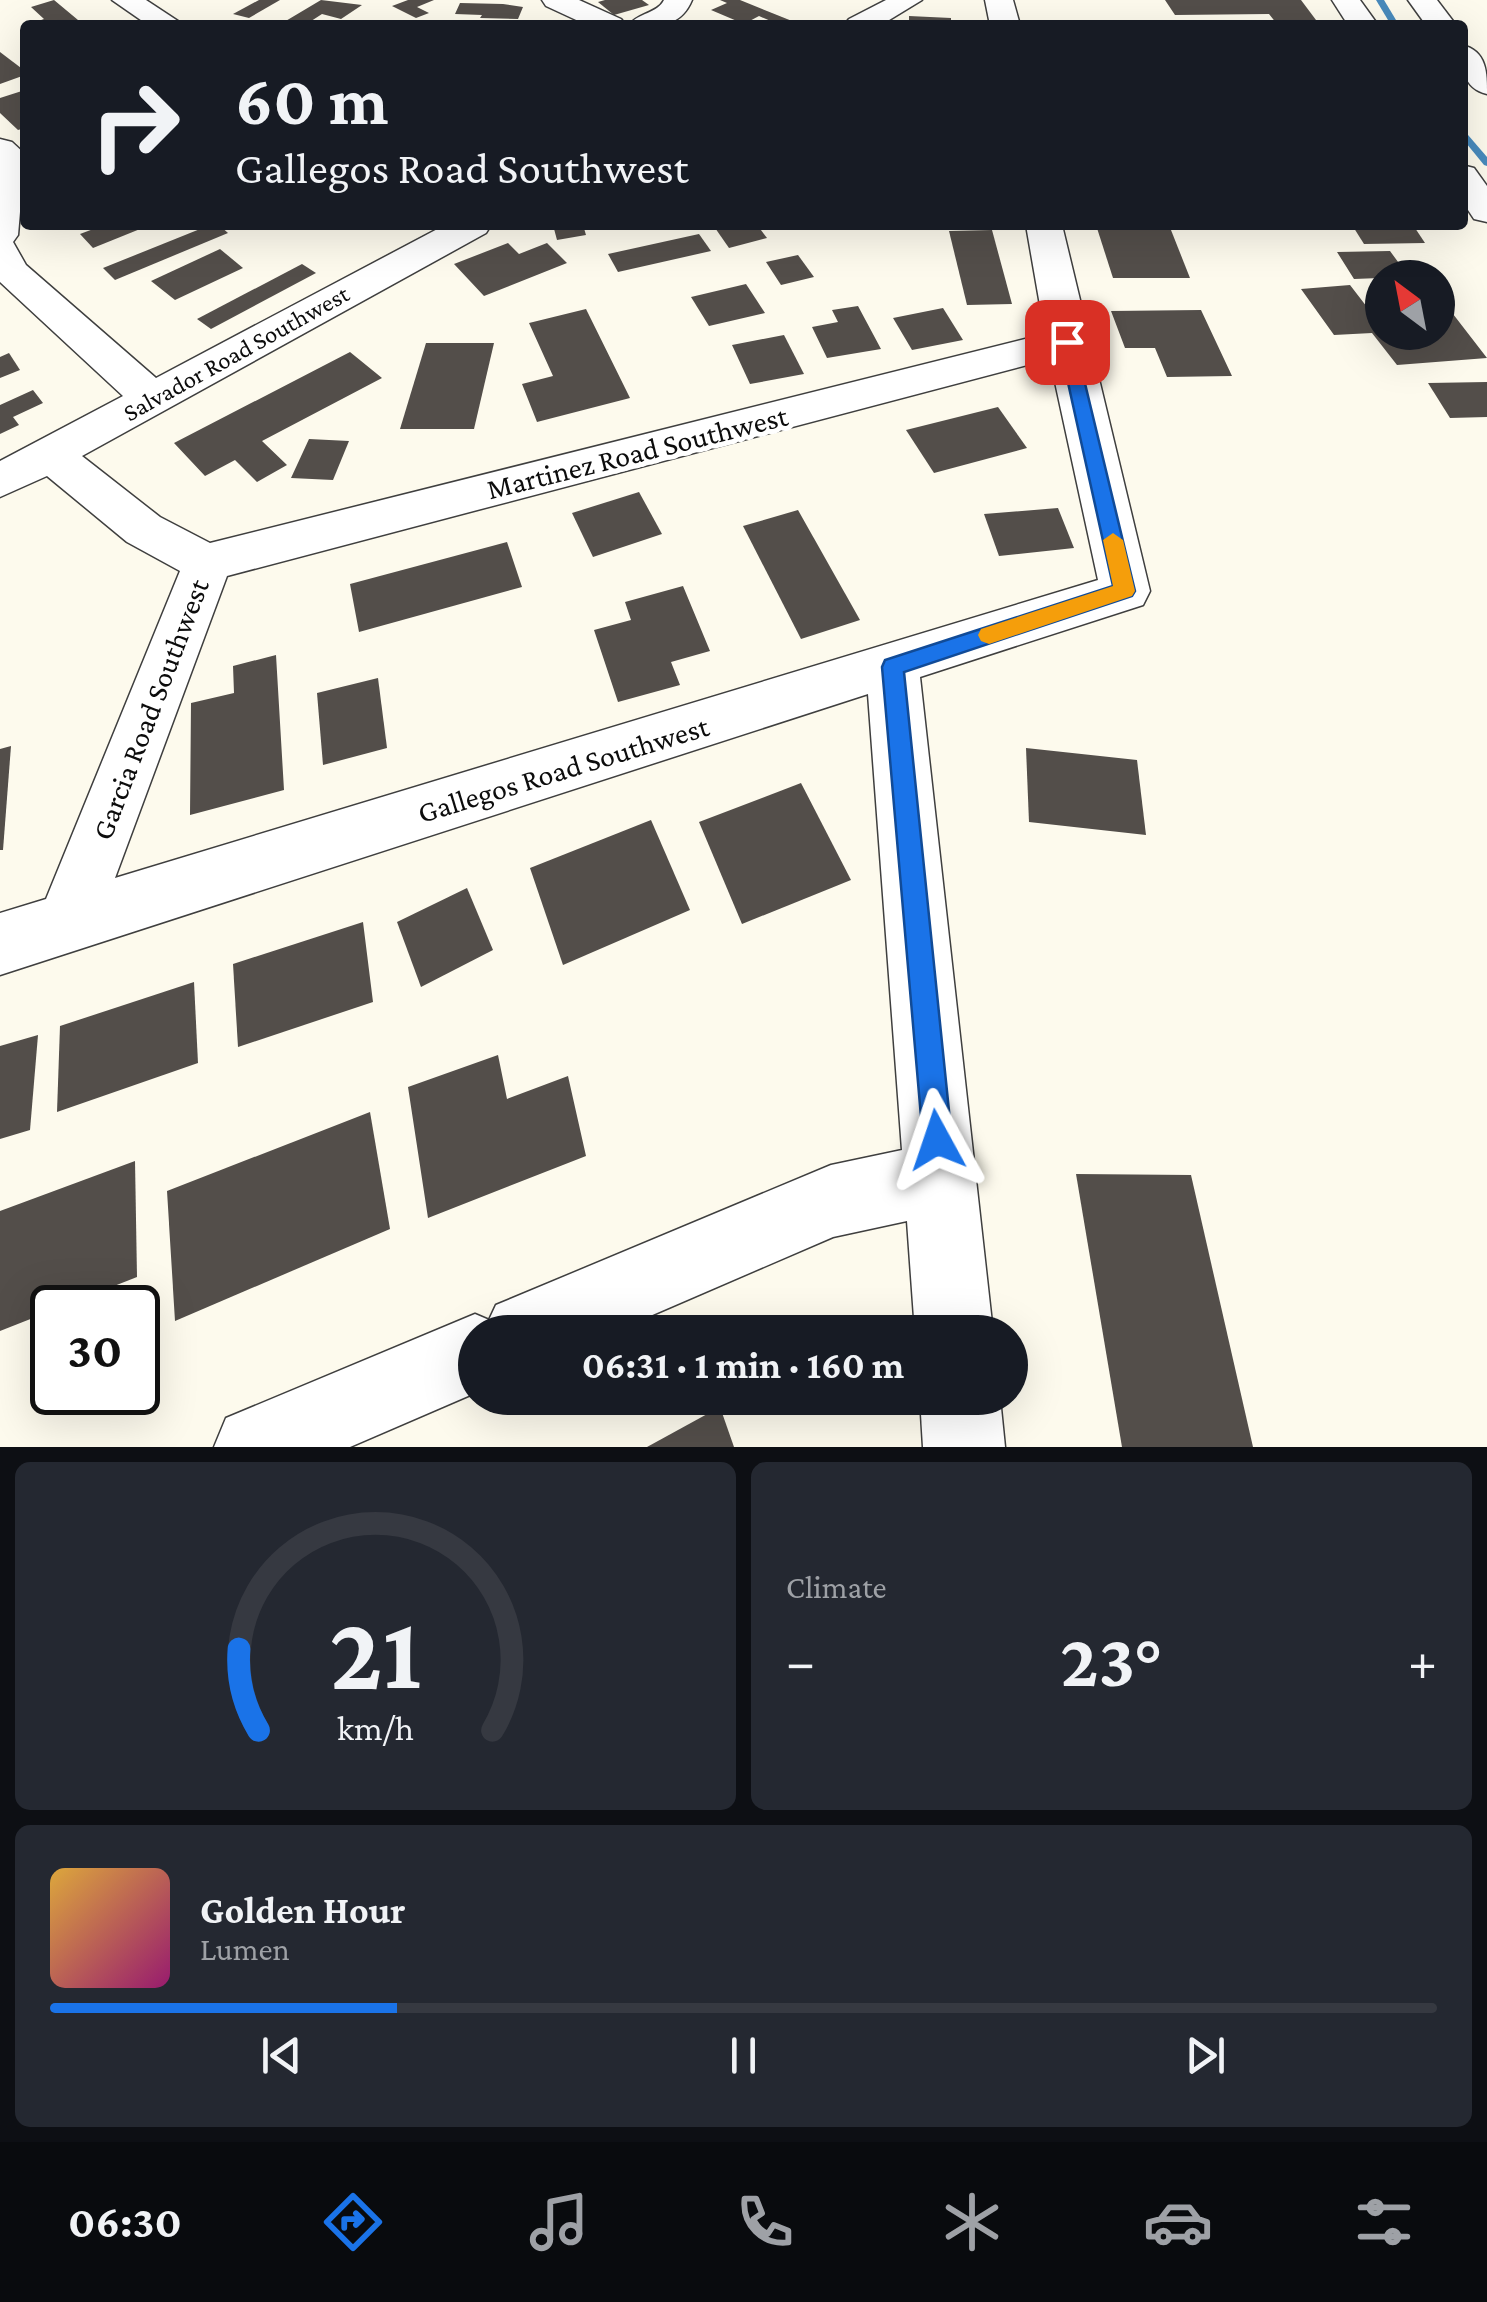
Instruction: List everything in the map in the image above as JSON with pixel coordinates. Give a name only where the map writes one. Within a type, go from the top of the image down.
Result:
[{"type":"street","points":[[126,0],[160,20]]},
{"type":"street","points":[[556,0],[600,20]]},
{"type":"street","points":[[654,20],[673,11],[678,0]]},
{"type":"street","points":[[869,20],[908,0]]},
{"type":"street","points":[[1422,0],[1437,20]]},
{"type":"street","points":[[1468,61],[1487,85]]},
{"type":"street","points":[[0,149],[10,157],[0,235]]},
{"type":"street","points":[[1468,183],[1487,211]]},
{"type":"street","name":"Salvador Road Southwest","points":[[0,481],[464,230]]},
{"type":"street","points":[[1045,230],[1067,342]]},
{"type":"street","points":[[0,250],[10,271],[152,398]]},
{"type":"street","name":"Martinez Road Southwest","points":[[208,562],[1067,342]]},
{"type":"street","name":"Gallegos Road Southwest","points":[[0,944],[1125,591],[1067,342]]},
{"type":"street","name":"Garcia Road Southwest","points":[[52,455],[138,529],[208,562],[66,923]]},
{"type":"street","points":[[892,667],[953,1315]]},
{"type":"street","points":[[563,1315],[831,1201],[941,1177]]},
{"type":"street","points":[[255,1447],[458,1360]]},
{"type":"street","points":[[961,1415],[964,1447]]},
{"type":"building","points":[[54,0],[78,20],[41,20],[44,19],[31,7]]},
{"type":"building","points":[[259,0],[280,0],[249,18],[233,14]]},
{"type":"building","points":[[321,0],[362,5],[341,19],[322,14],[313,20],[287,20]]},
{"type":"building","points":[[408,0],[434,0],[417,7],[429,13],[416,18],[392,6]]},
{"type":"building","points":[[642,0],[649,5],[614,15],[598,2]]},
{"type":"building","points":[[720,0],[740,0],[790,20],[759,16],[735,20],[711,10],[727,3]]},
{"type":"building","points":[[1165,0],[1301,0],[1316,20],[1274,20],[1269,14],[1175,15]]},
{"type":"building","points":[[460,3],[523,7],[518,19],[480,18],[482,15],[455,14]]},
{"type":"building","points":[[909,16],[951,18],[951,20],[909,20]]},
{"type":"building","points":[[0,52],[20,67],[20,77],[0,84]]},
{"type":"building","points":[[20,92],[20,129],[0,113],[0,98]]},
{"type":"building","points":[[91,230],[138,230],[93,248],[80,234]]},
{"type":"building","points":[[198,230],[228,233],[115,280],[103,268]]},
{"type":"building","points":[[554,230],[584,230],[586,235],[557,240]]},
{"type":"building","points":[[716,230],[761,230],[767,238],[729,248]]},
{"type":"building","points":[[992,230],[1012,304],[967,305],[949,231]]},
{"type":"building","points":[[1098,230],[1171,230],[1190,278],[1113,278]]},
{"type":"building","points":[[1355,230],[1416,230],[1425,243],[1364,244]]},
{"type":"building","points":[[699,234],[711,251],[618,272],[608,254]]},
{"type":"building","points":[[508,243],[519,254],[547,243],[567,263],[484,296],[454,264]]},
{"type":"building","points":[[220,249],[243,268],[175,300],[151,281]]},
{"type":"building","points":[[1390,251],[1397,260],[1365,260],[1365,279],[1354,279],[1337,252]]},
{"type":"building","points":[[798,255],[814,277],[781,285],[766,262]]},
{"type":"building","points":[[302,264],[316,273],[211,329],[197,319]]},
{"type":"building","points":[[746,284],[765,313],[709,326],[691,297]]},
{"type":"building","points":[[1350,285],[1365,304],[1365,333],[1334,335],[1301,289]]},
{"type":"building","points":[[858,306],[881,349],[827,358],[812,327],[838,322],[832,310]]},
{"type":"building","points":[[943,308],[963,340],[912,350],[893,318]]},
{"type":"building","points":[[586,309],[630,398],[537,422],[522,384],[553,376],[529,323]]},
{"type":"building","points":[[1201,310],[1232,376],[1167,377],[1155,348],[1125,348],[1111,311]]},
{"type":"building","points":[[1455,317],[1487,358],[1397,365],[1385,350],[1455,350]]},
{"type":"building","points":[[784,335],[804,374],[750,384],[732,345]]},
{"type":"building","points":[[426,343],[494,343],[474,429],[400,429]]},
{"type":"building","points":[[350,352],[382,378],[262,441],[287,465],[257,482],[235,460],[205,476],[174,443]]},
{"type":"building","points":[[9,353],[20,370],[0,378],[0,357]]},
{"type":"building","points":[[1487,382],[1487,417],[1450,418],[1428,383]]},
{"type":"building","points":[[33,390],[43,403],[13,417],[19,425],[0,434],[0,405]]},
{"type":"building","points":[[998,407],[1027,448],[934,473],[906,430]]},
{"type":"building","points":[[309,439],[349,441],[333,480],[291,478]]},
{"type":"building","points":[[639,492],[662,534],[593,557],[572,513]]},
{"type":"building","points":[[1058,508],[1074,548],[999,556],[984,514]]},
{"type":"building","points":[[798,510],[860,620],[801,639],[743,526]]},
{"type":"building","points":[[507,542],[522,587],[359,632],[350,584]]},
{"type":"building","points":[[683,586],[710,651],[671,662],[680,685],[618,702],[594,630],[631,620],[625,602]]},
{"type":"building","points":[[276,655],[284,790],[190,815],[191,703],[234,693],[233,666]]},
{"type":"building","points":[[378,678],[387,748],[323,765],[317,693]]},
{"type":"building","points":[[11,746],[3,850],[0,850],[0,749]]},
{"type":"building","points":[[1026,748],[1137,760],[1146,835],[1029,822]]},
{"type":"building","points":[[801,783],[851,880],[742,924],[699,822]]},
{"type":"building","points":[[651,820],[690,910],[563,965],[530,868]]},
{"type":"building","points":[[467,888],[493,950],[421,987],[397,922]]},
{"type":"building","points":[[363,922],[373,1002],[238,1047],[233,964]]},
{"type":"building","points":[[194,982],[198,1063],[57,1112],[60,1026]]},
{"type":"building","points":[[38,1035],[30,1130],[0,1139],[0,1046]]},
{"type":"building","points":[[498,1055],[507,1099],[568,1076],[586,1156],[428,1218],[408,1087]]},
{"type":"building","points":[[370,1112],[390,1229],[175,1321],[167,1191]]},
{"type":"building","points":[[135,1161],[137,1277],[117,1285],[30,1285],[30,1319],[0,1331],[0,1211]]},
{"type":"building","points":[[1076,1174],[1191,1175],[1253,1447],[1122,1447]]},
{"type":"building","points":[[705,1415],[723,1415],[734,1447],[647,1447]]},
{"type":"waterway","points":[[1380,0],[1392,20]]},
{"type":"waterway","points":[[1468,139],[1487,163]]},
{"type":"slow traffic","points":[[989,635],[1125,591],[1113,540]]},
{"type":"route","points":[[937,1140],[892,667],[1125,591],[1067,342]]}]
